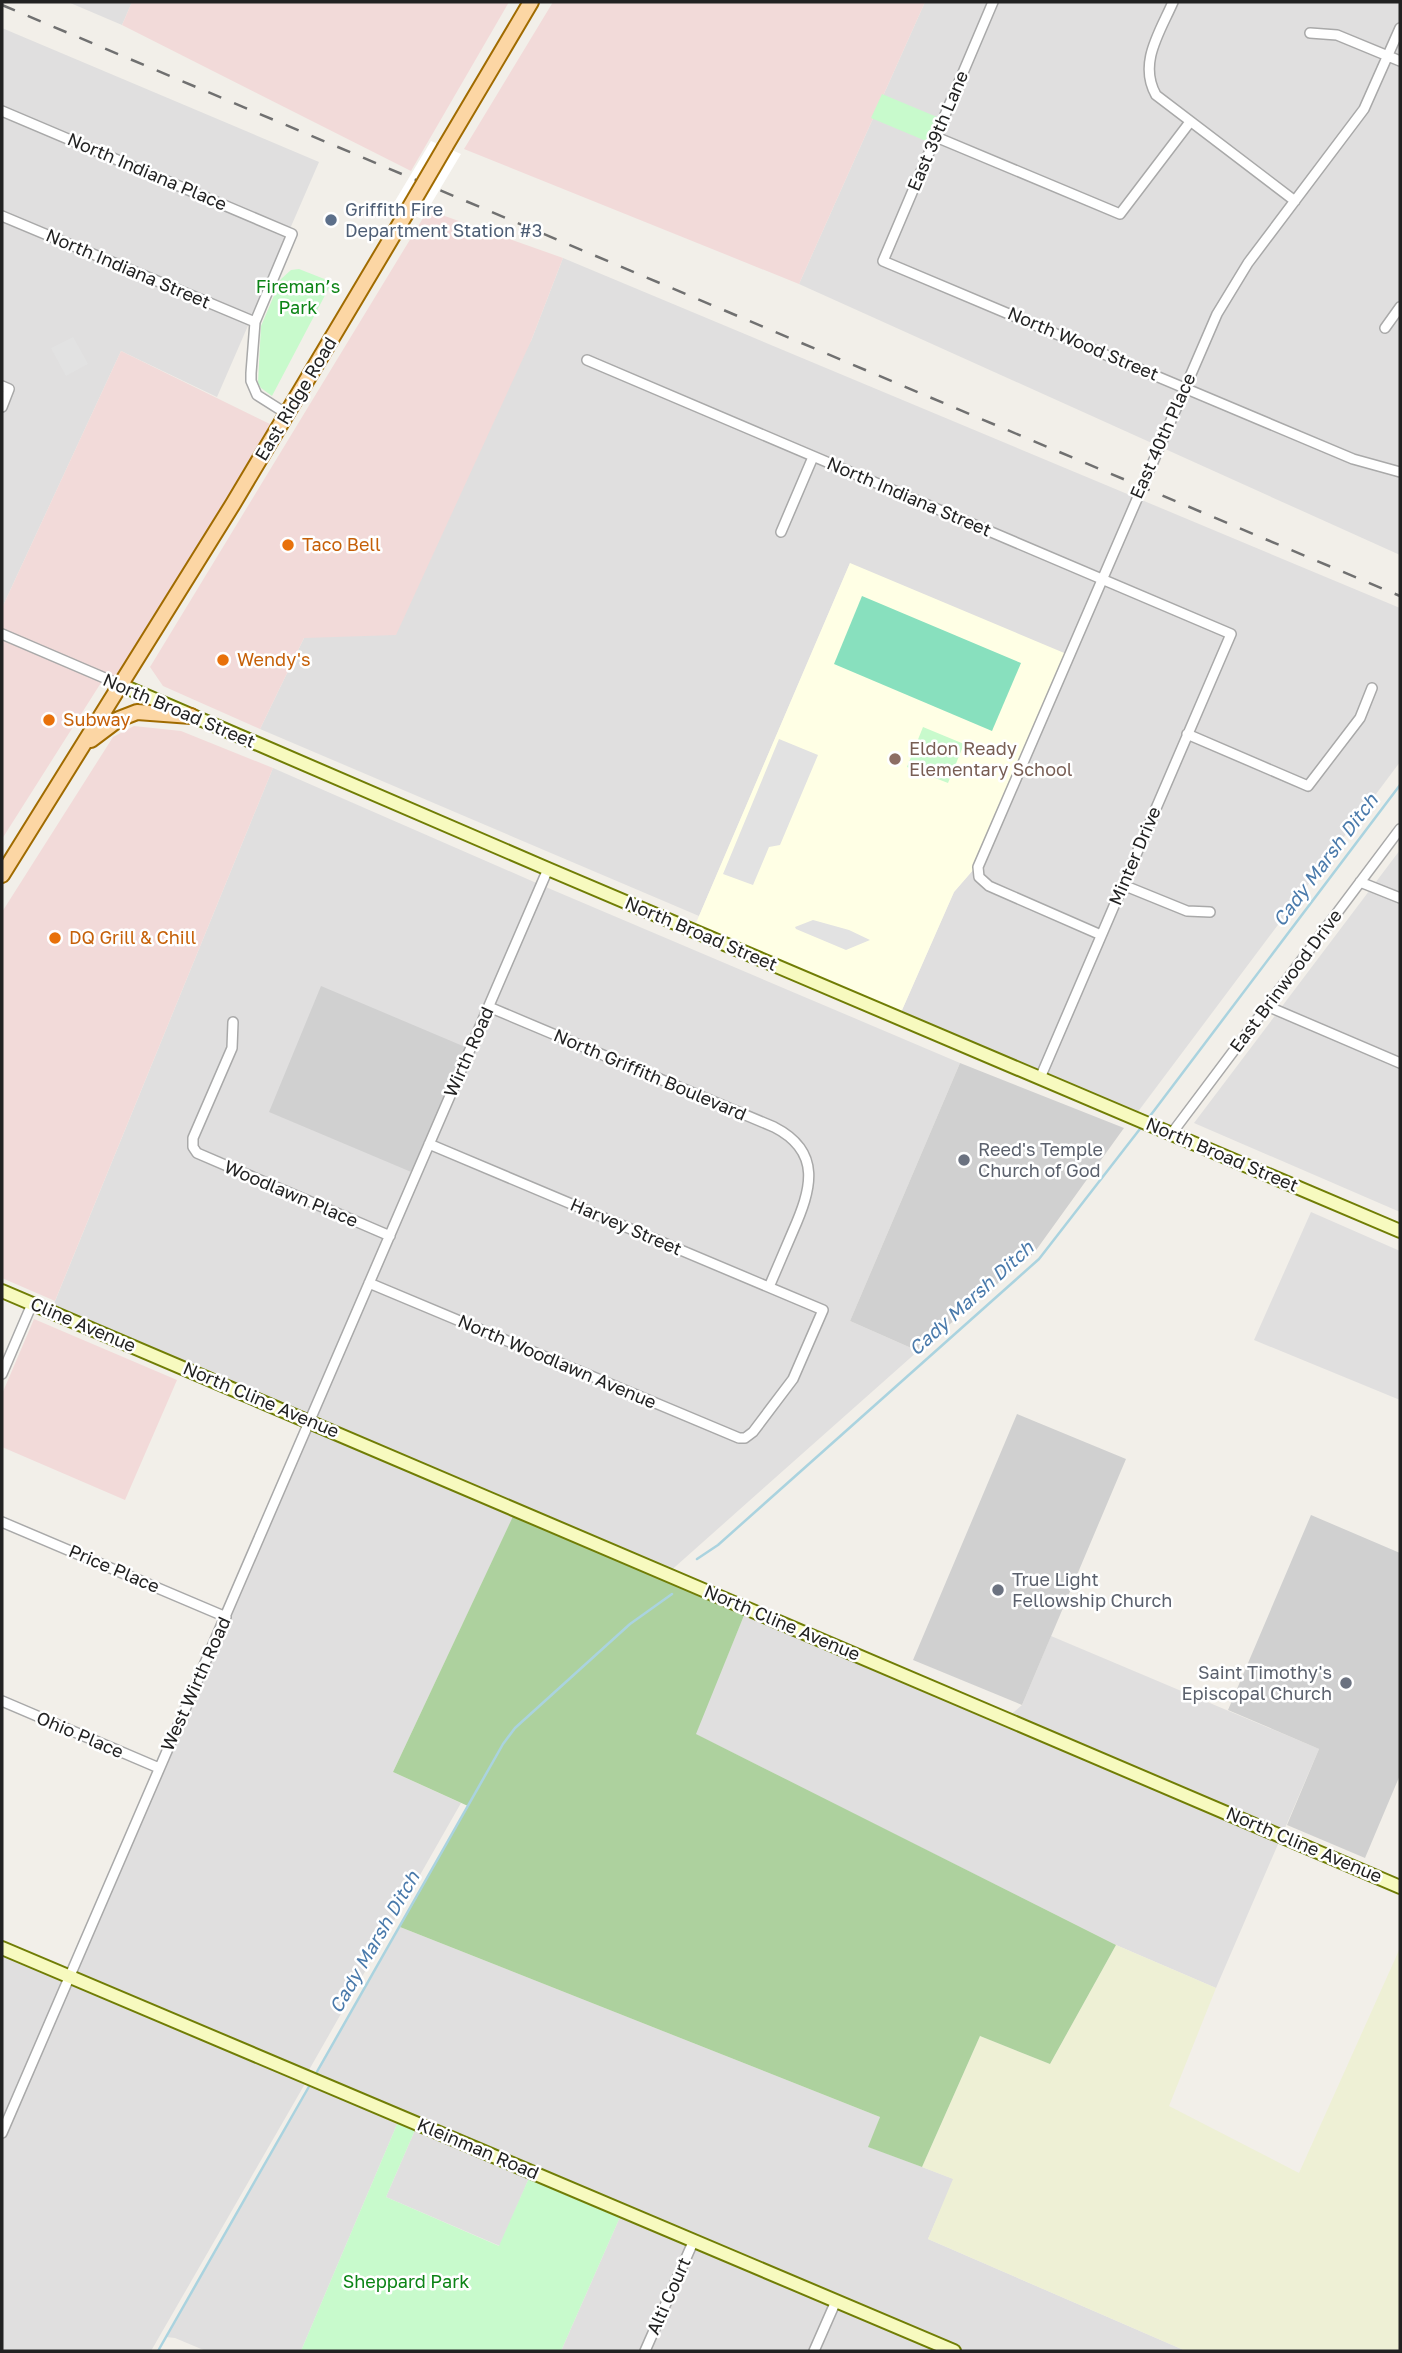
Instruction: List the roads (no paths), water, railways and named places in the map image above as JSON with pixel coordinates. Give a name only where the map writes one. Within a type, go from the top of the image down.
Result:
[{"type":"main road","name":"East Ridge Road","points":[[2,875],[287,414],[531,2]]},
{"type":"main road","points":[[82,747],[119,719],[137,712],[191,716]]},
{"type":"street","name":"East 39th Lane","points":[[883,261],[993,2]]},
{"type":"street","points":[[1173,2],[1153,47],[1147,70],[1156,95],[1295,201]]},
{"type":"street","name":"East 40th Place","points":[[1101,934],[989,886],[983,883],[977,873],[1211,325],[1228,294],[1364,109],[1400,27]]},
{"type":"street","points":[[1310,33],[1333,34],[1400,61]]},
{"type":"street","name":"North Indiana Place","points":[[2,111],[292,234],[255,322]]},
{"type":"street","points":[[936,136],[1120,214],[1190,122]]},
{"type":"street","name":"North Indiana Street","points":[[2,216],[255,322]]},
{"type":"street","name":"North Wood Street","points":[[883,261],[1353,459],[1400,472]]},
{"type":"street","points":[[1385,328],[1400,307]]},
{"type":"street","points":[[255,322],[251,373],[253,390],[287,414]]},
{"type":"street","name":"North Indiana Street","points":[[587,360],[1231,634]]},
{"type":"street","points":[[2,407],[6,388]]},
{"type":"street","points":[[780,532],[813,457]]},
{"type":"street","name":"North Broad Street","points":[[2,634],[1400,1231]]},
{"type":"street","name":"Minter Drive","points":[[1040,1077],[1231,634]]},
{"type":"street","points":[[1187,734],[1308,786],[1360,718],[1372,688]]},
{"type":"street","name":"East Brinwood Drive","points":[[1172,1133],[1400,829]]},
{"type":"street","name":"Wirth Road","points":[[390,1236],[548,869]]},
{"type":"street","points":[[1360,881],[1400,898]]},
{"type":"street","points":[[1123,885],[1187,911],[1210,912]]},
{"type":"street","points":[[1267,1006],[1400,1063]]},
{"type":"street","name":"North Griffith Boulevard","points":[[489,1007],[774,1127],[792,1139],[803,1153],[810,1188],[769,1287]]},
{"type":"street","name":"Woodlawn Place","points":[[233,1022],[232,1048],[193,1138],[195,1150],[204,1157],[390,1236]]},
{"type":"street","name":"Harvey Street","points":[[429,1144],[823,1310]]},
{"type":"street","name":"West Wirth Road","points":[[2,2133],[390,1236]]},
{"type":"street","name":"North Woodlawn Avenue","points":[[369,1283],[745,1438],[753,1432],[793,1379],[823,1310]]},
{"type":"street","name":"Cline Avenue","points":[[2,1291],[164,1359]]},
{"type":"street","points":[[2,1374],[32,1304]]},
{"type":"street","name":"North Cline Avenue","points":[[164,1359],[1400,1887]]},
{"type":"street","name":"Price Place","points":[[2,1522],[226,1617]]},
{"type":"street","name":"Ohio Place","points":[[2,1701],[159,1768]]},
{"type":"street","name":"Kleinman Road","points":[[2,1948],[954,2351]]},
{"type":"street","name":"Alti Court","points":[[645,2351],[694,2240]]},
{"type":"street","points":[[814,2351],[836,2301]]},
{"type":"waterway","name":"Cady Marsh Ditch","points":[[1147,1120],[1400,785]]},
{"type":"waterway","name":"Cady Marsh Ditch","points":[[697,1559],[718,1545],[1039,1259],[1143,1125]]},
{"type":"waterway","name":"Cady Marsh Ditch","points":[[314,2077],[503,1744],[515,1728],[630,1624],[672,1594]]},
{"type":"waterway","name":"Cady Marsh Ditch","points":[[158,2351],[311,2083]]},
{"type":"railway","points":[[2,5],[1400,596]]},
{"type":"place","name":"Griffith Fire Department Station #3","points":[[331,220]]},
{"type":"place","name":"Taco Bell","points":[[288,545]]},
{"type":"place","name":"Wendy's","points":[[223,660]]},
{"type":"place","name":"Subway","points":[[49,720]]},
{"type":"place","name":"Eldon Ready Elementary School","points":[[895,759]]},
{"type":"place","name":"DQ Grill & Chill","points":[[55,938]]},
{"type":"place","name":"Reed's Temple Church of God","points":[[964,1160]]},
{"type":"place","name":"True Light Fellowship Church","points":[[998,1590]]},
{"type":"place","name":"Saint Timothy's Episcopal Church","points":[[1346,1683]]},
{"type":"park label","name":"Fireman’s Park","points":[[298,297]]},
{"type":"park label","name":"Sheppard Park","points":[[406,2282]]}]
